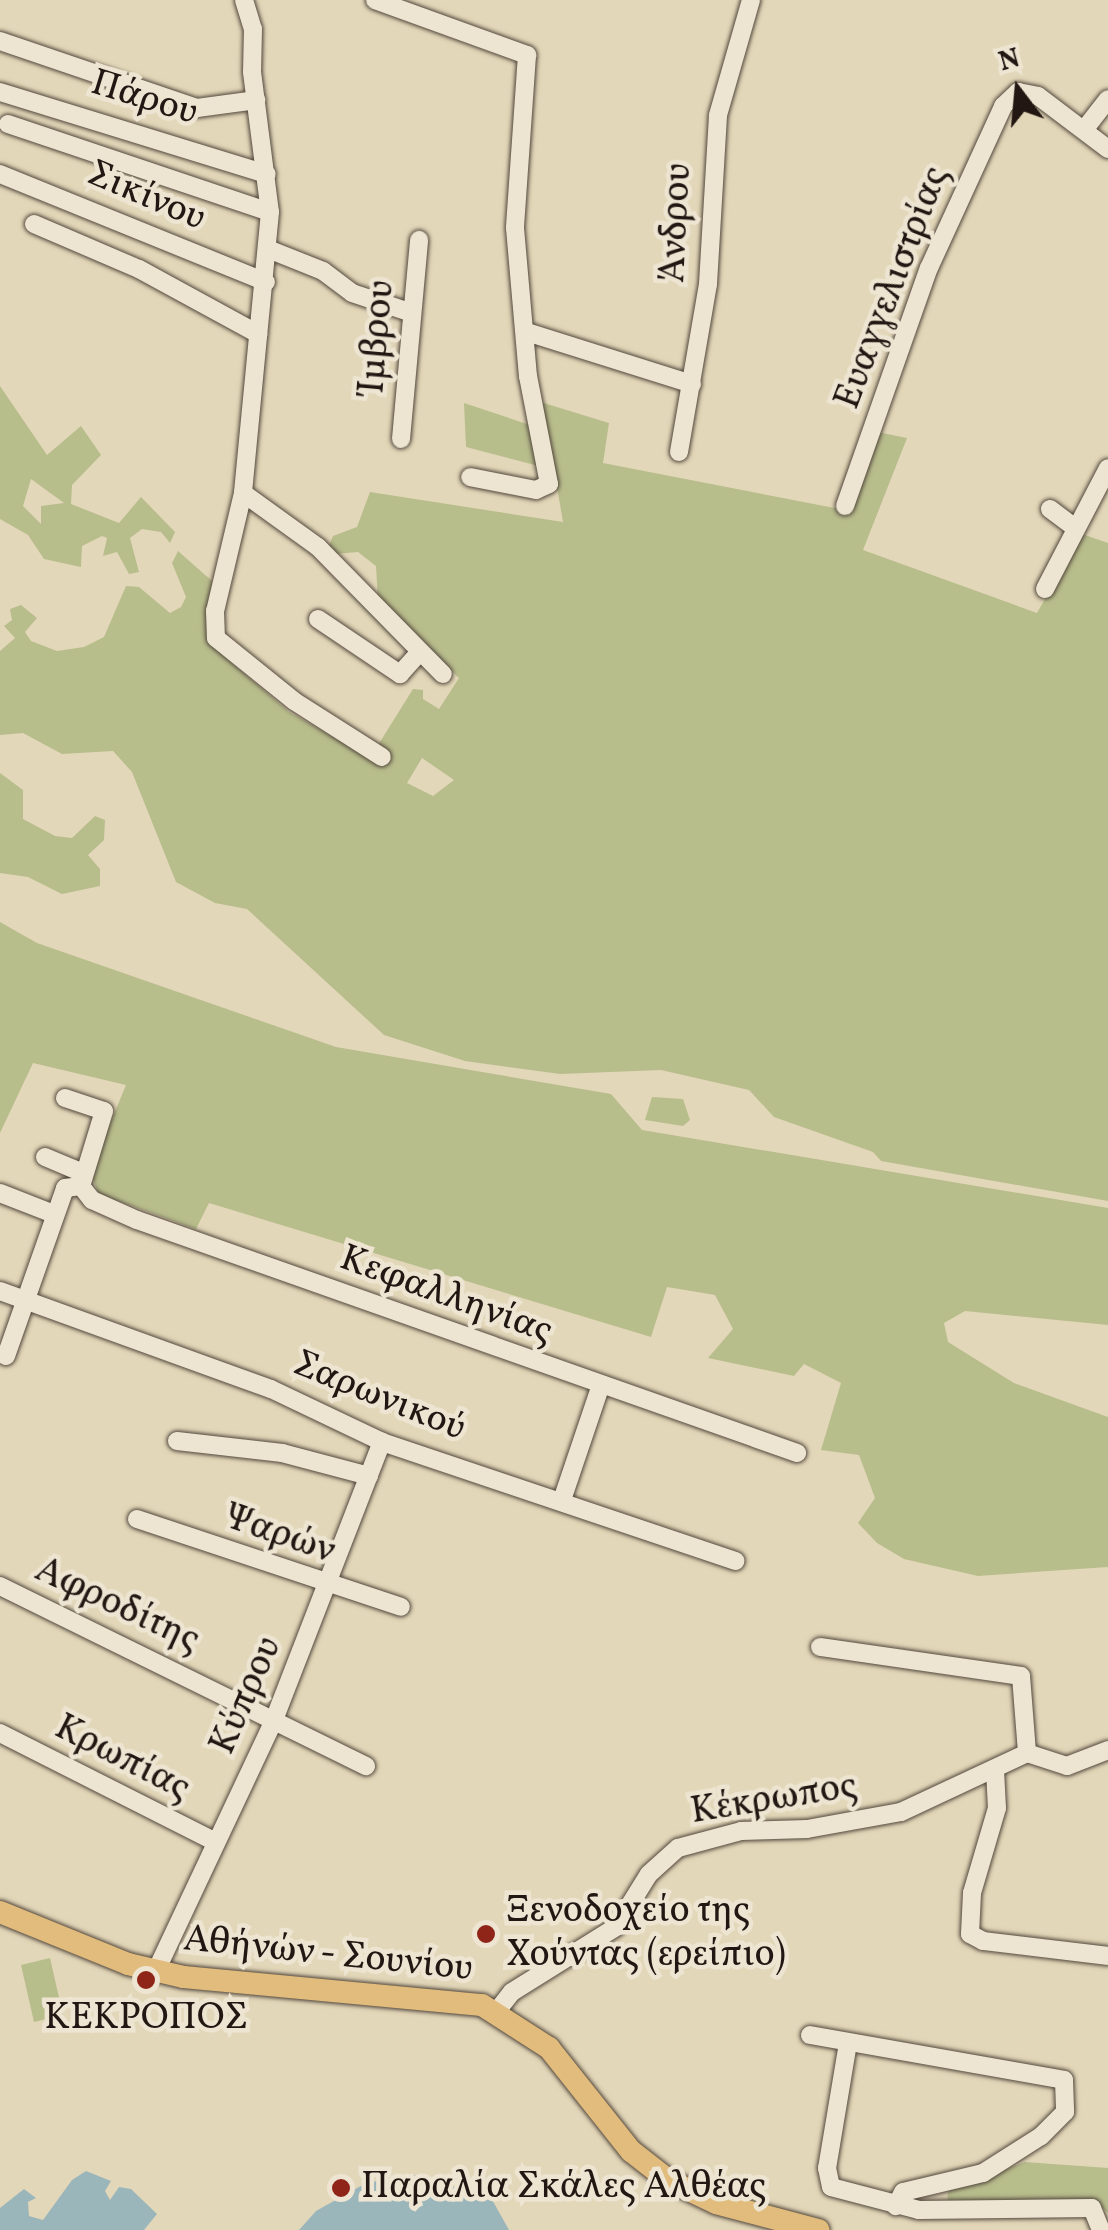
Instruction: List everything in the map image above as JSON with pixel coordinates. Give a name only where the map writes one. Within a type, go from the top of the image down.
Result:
[{"type":"main road","name":"Αθήνών - Σουνίου","points":[[0,1912],[156,1971],[446,1998],[497,2011],[549,2048],[631,2151],[668,2180],[716,2204],[818,2230]]},
{"type":"street","points":[[244,0],[254,30],[256,100],[270,212],[242,493],[215,611],[216,638],[294,701],[382,757]]},
{"type":"street","points":[[375,0],[526,55],[516,228],[528,376],[549,484],[536,490],[470,477]]},
{"type":"street","name":"Άνδρου","points":[[680,452],[708,284],[718,115],[752,0]]},
{"type":"street","points":[[0,41],[197,108],[256,100]]},
{"type":"street","name":"Πάρου","points":[[0,92],[267,174]]},
{"type":"street","name":"Ευαγγελιστρίας","points":[[844,506],[929,268],[1003,106],[1027,92],[1086,126],[1108,149]]},
{"type":"street","points":[[1086,126],[1108,99]]},
{"type":"street","points":[[8,124],[270,212]]},
{"type":"street","name":"Σικίνου","points":[[0,174],[266,282]]},
{"type":"street","points":[[34,224],[139,269],[258,334]]},
{"type":"street","name":"Ίμβρου","points":[[401,439],[419,240]]},
{"type":"street","points":[[268,249],[323,271],[352,293],[412,313]]},
{"type":"street","points":[[527,332],[692,384]]},
{"type":"street","points":[[1045,589],[1108,468]]},
{"type":"street","points":[[242,493],[318,547],[443,674]]},
{"type":"street","points":[[1050,508],[1075,528]]},
{"type":"street","points":[[318,618],[400,674],[420,652]]},
{"type":"street","points":[[6,1356],[54,1214],[65,1188],[82,1179],[104,1111],[66,1098]]},
{"type":"street","name":"Κεφαλληνίας","points":[[45,1158],[82,1179],[92,1200],[138,1220],[600,1388],[797,1454]]},
{"type":"street","points":[[0,1194],[54,1214]]},
{"type":"street","name":"Σαρωνικού","points":[[0,1291],[271,1389],[382,1442],[735,1561]]},
{"type":"street","points":[[562,1500],[600,1388]]},
{"type":"street","points":[[177,1441],[282,1453],[369,1476]]},
{"type":"street","name":"Κύπρου","points":[[156,1971],[272,1724],[330,1588],[382,1442]]},
{"type":"street","name":"Ψαρών","points":[[137,1518],[330,1588],[401,1607]]},
{"type":"street","name":"Αφροδίτης","points":[[0,1586],[189,1674],[272,1724],[366,1766]]},
{"type":"street","points":[[820,1647],[1021,1676],[1027,1753],[1066,1766],[1108,1750]]},
{"type":"street","name":"Κρωπίας","points":[[0,1733],[216,1842]]},
{"type":"street","name":"Κέκρωπος","points":[[497,2011],[512,1992],[616,1927],[650,1874],[678,1848],[741,1831],[808,1829],[901,1812],[1027,1753]]},
{"type":"street","points":[[995,1770],[997,1808],[972,1892],[970,1934],[983,1941],[1108,1956]]},
{"type":"street","points":[[810,2035],[978,2069],[1055,2077],[1067,2089],[1058,2122],[1012,2158],[983,2173],[903,2192],[896,2206]]},
{"type":"street","points":[[848,2042],[828,2180],[836,2190],[896,2206],[1092,2208],[1100,2230]]},
{"type":"green space","points":[[0,386],[47,455],[81,426],[101,455],[72,485],[71,504],[119,523],[141,497],[175,532],[170,543],[161,532],[142,529],[130,538],[139,572],[129,574],[117,552],[103,556],[107,538],[102,536],[82,546],[81,567],[44,559],[28,535],[0,519]],"holes":[[[31,479],[64,503],[41,506],[41,524],[23,506]]]},
{"type":"green space","points":[[534,400],[609,423],[603,463],[845,510],[877,432],[907,438],[863,550],[1037,613],[1082,534],[1108,543],[1108,1201],[881,1161],[873,1152],[774,1117],[749,1090],[661,1070],[560,1074],[465,1061],[384,1035],[247,909],[215,903],[176,882],[132,772],[113,751],[62,754],[23,733],[0,735],[0,651],[15,638],[4,626],[12,620],[10,609],[21,605],[37,618],[25,632],[31,641],[57,651],[84,647],[104,637],[126,586],[139,587],[170,613],[181,607],[186,597],[172,563],[178,551],[212,581],[215,646],[227,659],[289,712],[370,758],[413,689],[423,690],[423,699],[439,709],[459,678],[378,601],[376,566],[358,552],[335,554],[328,548],[333,536],[357,527],[370,492],[563,522],[554,470],[466,447],[464,403],[539,428]],"holes":[[[422,758],[454,780],[433,796],[407,783]]]},
{"type":"green space","points":[[0,773],[23,790],[23,819],[55,836],[72,838],[95,816],[105,820],[104,840],[88,855],[100,869],[100,886],[62,894],[28,877],[0,873]]},
{"type":"green space","points":[[0,922],[37,943],[336,1047],[611,1094],[642,1130],[1108,1208],[1108,1325],[965,1311],[944,1323],[948,1342],[1014,1383],[1108,1417],[1108,1567],[978,1576],[904,1559],[877,1543],[858,1523],[875,1498],[859,1455],[821,1450],[841,1383],[804,1364],[794,1376],[708,1358],[733,1329],[715,1295],[667,1287],[651,1337],[209,1203],[196,1229],[99,1194],[90,1172],[126,1085],[33,1063],[0,1133]]},
{"type":"green space","points":[[652,1097],[683,1099],[690,1120],[683,1126],[645,1120]]},
{"type":"green space","points":[[50,1958],[63,2015],[34,2022],[21,1965]]},
{"type":"green space","points":[[1025,2162],[1108,2168],[1108,2213],[1097,2203],[947,2205],[948,2191]]},
{"type":"water","points":[[86,2171],[111,2181],[105,2191],[110,2200],[119,2187],[131,2189],[157,2214],[144,2230],[0,2230],[0,2208],[24,2189],[36,2198],[28,2202],[29,2216],[43,2220],[72,2180]]},
{"type":"water","points":[[413,2175],[490,2196],[509,2230],[299,2230],[316,2211],[366,2183]]},
{"type":"place","name":"Ξενοδοχείο της Χούντας (ερείπιο)","points":[[486,1934]]},
{"type":"place","name":"ΚΕΚΡΟΠΟΣ","points":[[146,1980]]},
{"type":"place","name":"Παραλία Σκάλες Αλθέας","points":[[341,2188]]}]
